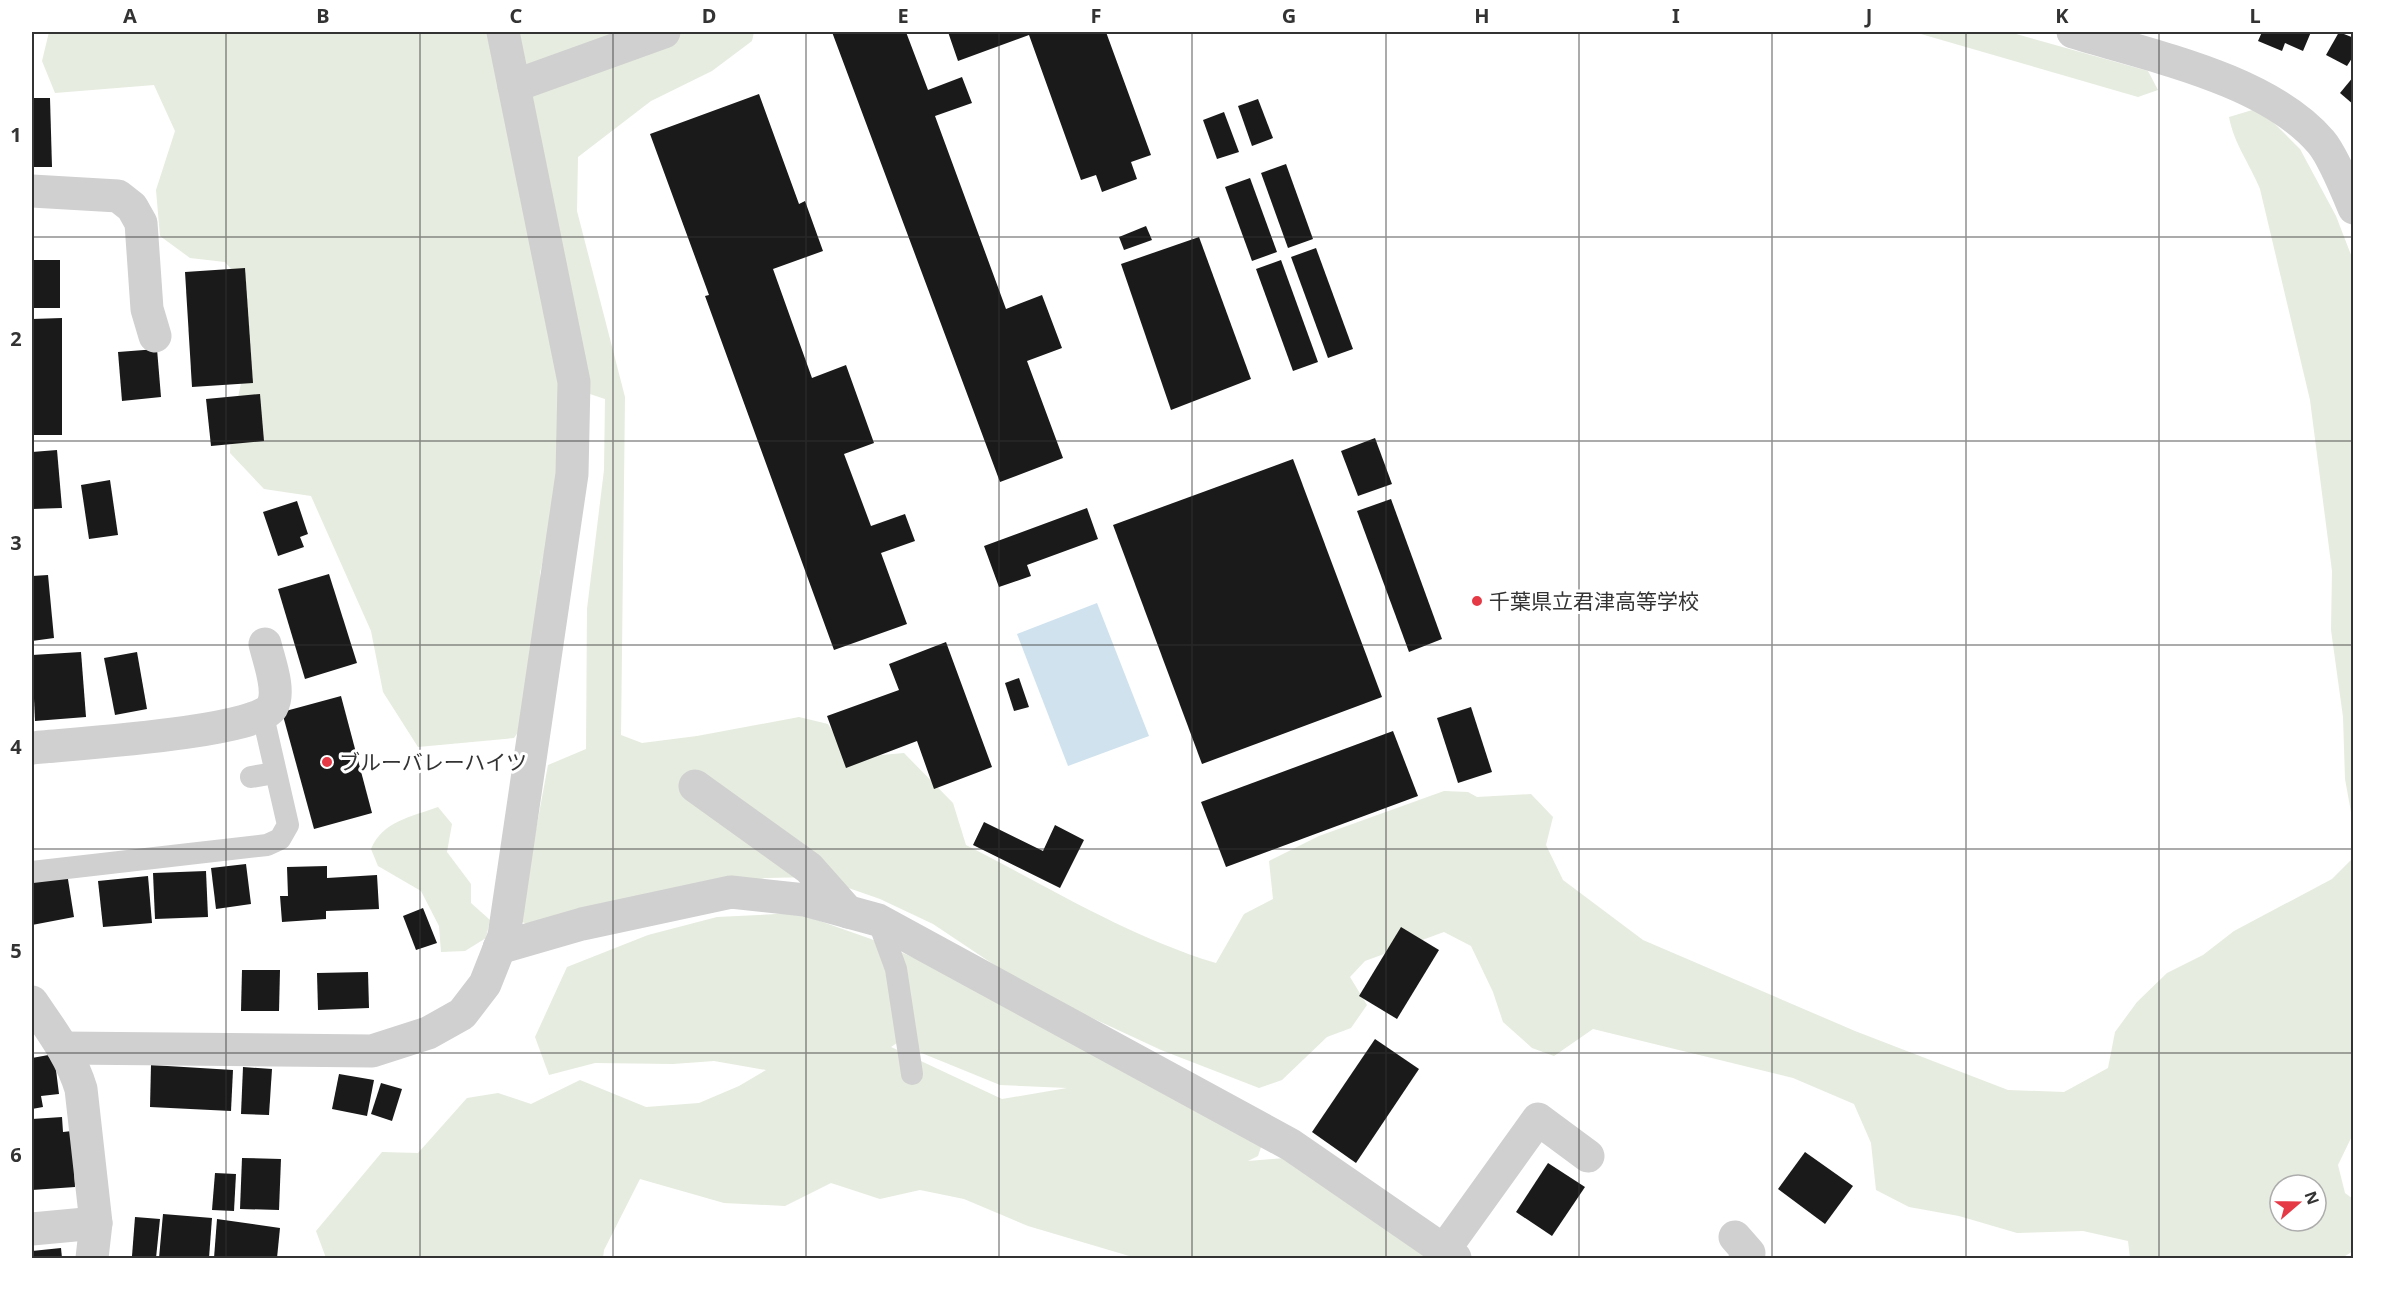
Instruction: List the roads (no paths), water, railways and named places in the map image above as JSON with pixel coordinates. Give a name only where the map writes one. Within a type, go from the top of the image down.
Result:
[{"type":"street","points":[[63,1048],[372,1051],[428,1033],[462,1014],[485,984],[504,936],[572,474],[574,382],[503,32]]},
{"type":"street","points":[[514,86],[664,32]]},
{"type":"street","points":[[2073,32],[2240,85],[2286,110],[2323,144],[2354,208]]},
{"type":"street","points":[[32,191],[118,196],[132,207],[141,223],[147,309],[155,336]]},
{"type":"street","points":[[32,748],[216,729],[263,716],[273,706],[275,689],[265,644]]},
{"type":"street","points":[[695,786],[809,868],[863,916]]},
{"type":"street","points":[[499,948],[582,924],[730,892],[805,900],[863,916],[1291,1145],[1450,1254],[1538,1119],[1588,1156]]},
{"type":"street","points":[[32,1002],[75,1069],[81,1089],[96,1223],[92,1258]]},
{"type":"street","points":[[32,1230],[96,1223]]},
{"type":"lane","points":[[32,872],[267,845],[280,839],[288,825],[263,716]]},
{"type":"lane","points":[[251,777],[275,773]]},
{"type":"lane","points":[[863,916],[896,969],[912,1074]]},
{"type":"water","points":[[1097,603],[1149,736],[1068,766],[1017,634]]},
{"type":"place","name":"千葉県立君津高等学校","points":[[1477,601]]},
{"type":"place","name":"ブルーバレーハイツ","points":[[327,762]]}]
